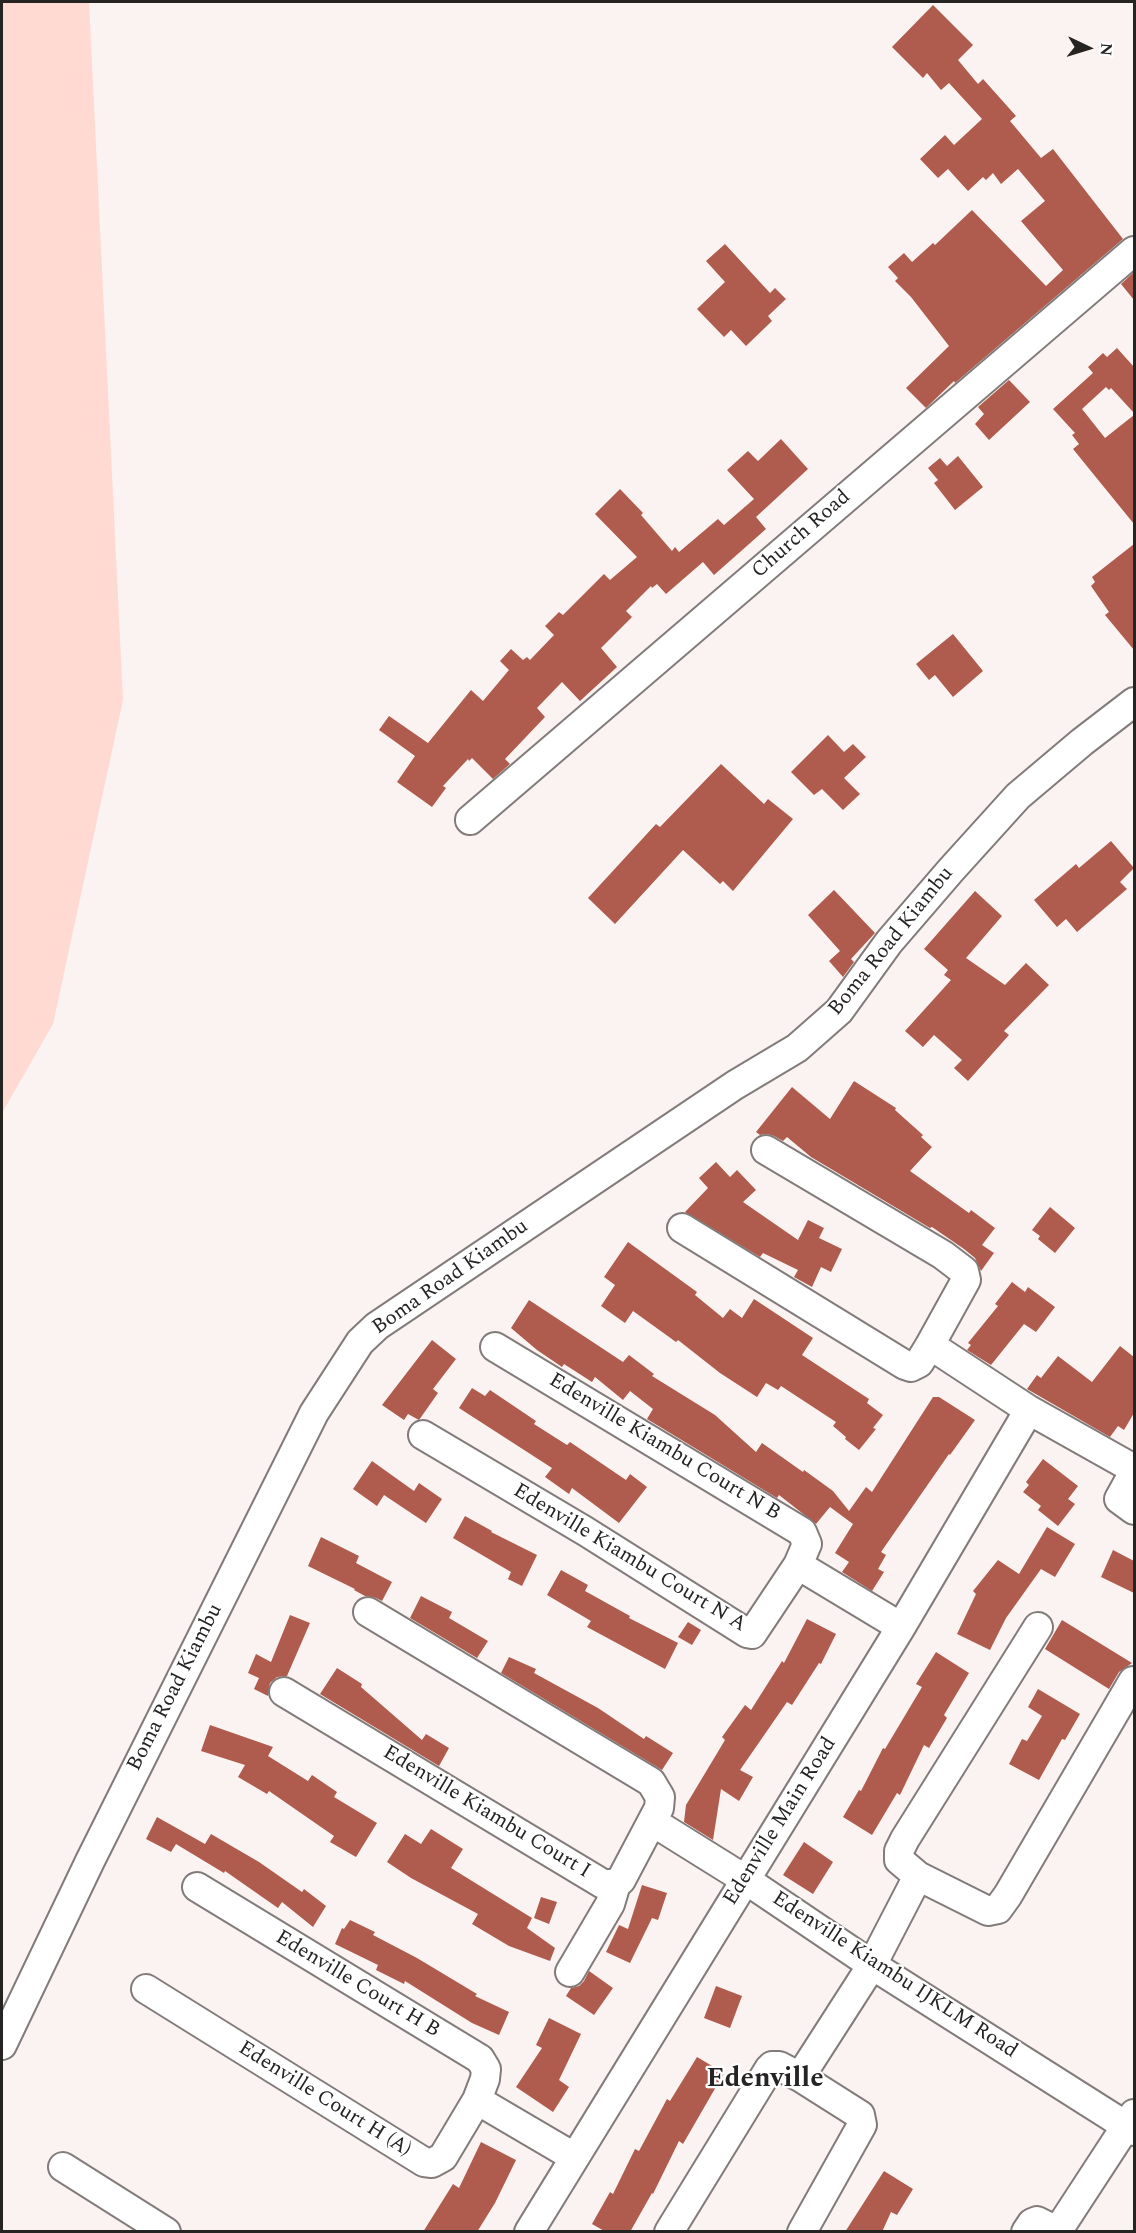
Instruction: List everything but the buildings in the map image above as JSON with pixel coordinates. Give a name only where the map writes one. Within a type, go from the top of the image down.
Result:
[{"type":"street","name":"Church Road","points":[[470,820],[1134,251]]},
{"type":"street","name":"Boma Road Kiambu","points":[[2,2045],[95,1850],[314,1413],[360,1342],[396,1313],[735,1085],[797,1048],[839,1011],[889,942],[1018,796],[1134,702]]},
{"type":"street","points":[[682,1228],[905,1365],[911,1367],[919,1363],[966,1280],[964,1271],[943,1255],[766,1150]]},
{"type":"street","points":[[930,1345],[1029,1410],[1134,1470],[1119,1499],[1134,1510]]},
{"type":"street","name":"Edenville Kiambu Court N B","points":[[495,1347],[802,1532],[807,1544],[798,1565]]},
{"type":"street","name":"Edenville Main Road","points":[[529,2232],[901,1627],[1029,1410]]},
{"type":"street","name":"Edenville Kiambu Court N A","points":[[423,1435],[585,1531],[747,1634],[754,1631],[798,1565]]},
{"type":"street","points":[[798,1565],[901,1627]]},
{"type":"street","name":"Edenville Kiambu Court I","points":[[284,1692],[603,1884],[616,1884],[625,1874],[660,1808],[660,1797],[651,1782],[368,1612]]},
{"type":"street","points":[[1038,1627],[899,1851],[898,1860],[918,1876],[988,1911],[998,1909],[1133,1681]]},
{"type":"street","name":"Edenville Kiambu IJKLM Road","points":[[653,1822],[746,1880],[872,1965],[1132,2124]]},
{"type":"street","points":[[800,2077],[872,1965],[918,1876]]},
{"type":"street","points":[[570,1972],[610,1904],[616,1884]]},
{"type":"street","name":"Edenville Court H B","points":[[196,1887],[480,2059],[486,2069],[485,2079],[477,2100]]},
{"type":"street","name":"Edenville Court H (A)","points":[[146,1989],[424,2162],[432,2163],[443,2157],[477,2100]]},
{"type":"street","points":[[669,2232],[772,2066],[779,2066],[800,2077],[860,2115],[862,2124],[802,2232]]},
{"type":"street","points":[[477,2100],[574,2157]]},
{"type":"street","points":[[1026,2232],[1036,2221],[1057,2231],[1132,2124]]},
{"type":"street","points":[[63,2166],[166,2232]]},
{"type":"shaded area","points":[[2,2],[89,2],[123,700],[53,1024],[2,1113]]},
{"type":"district","name":"Edenville","points":[[765,2081]]}]
